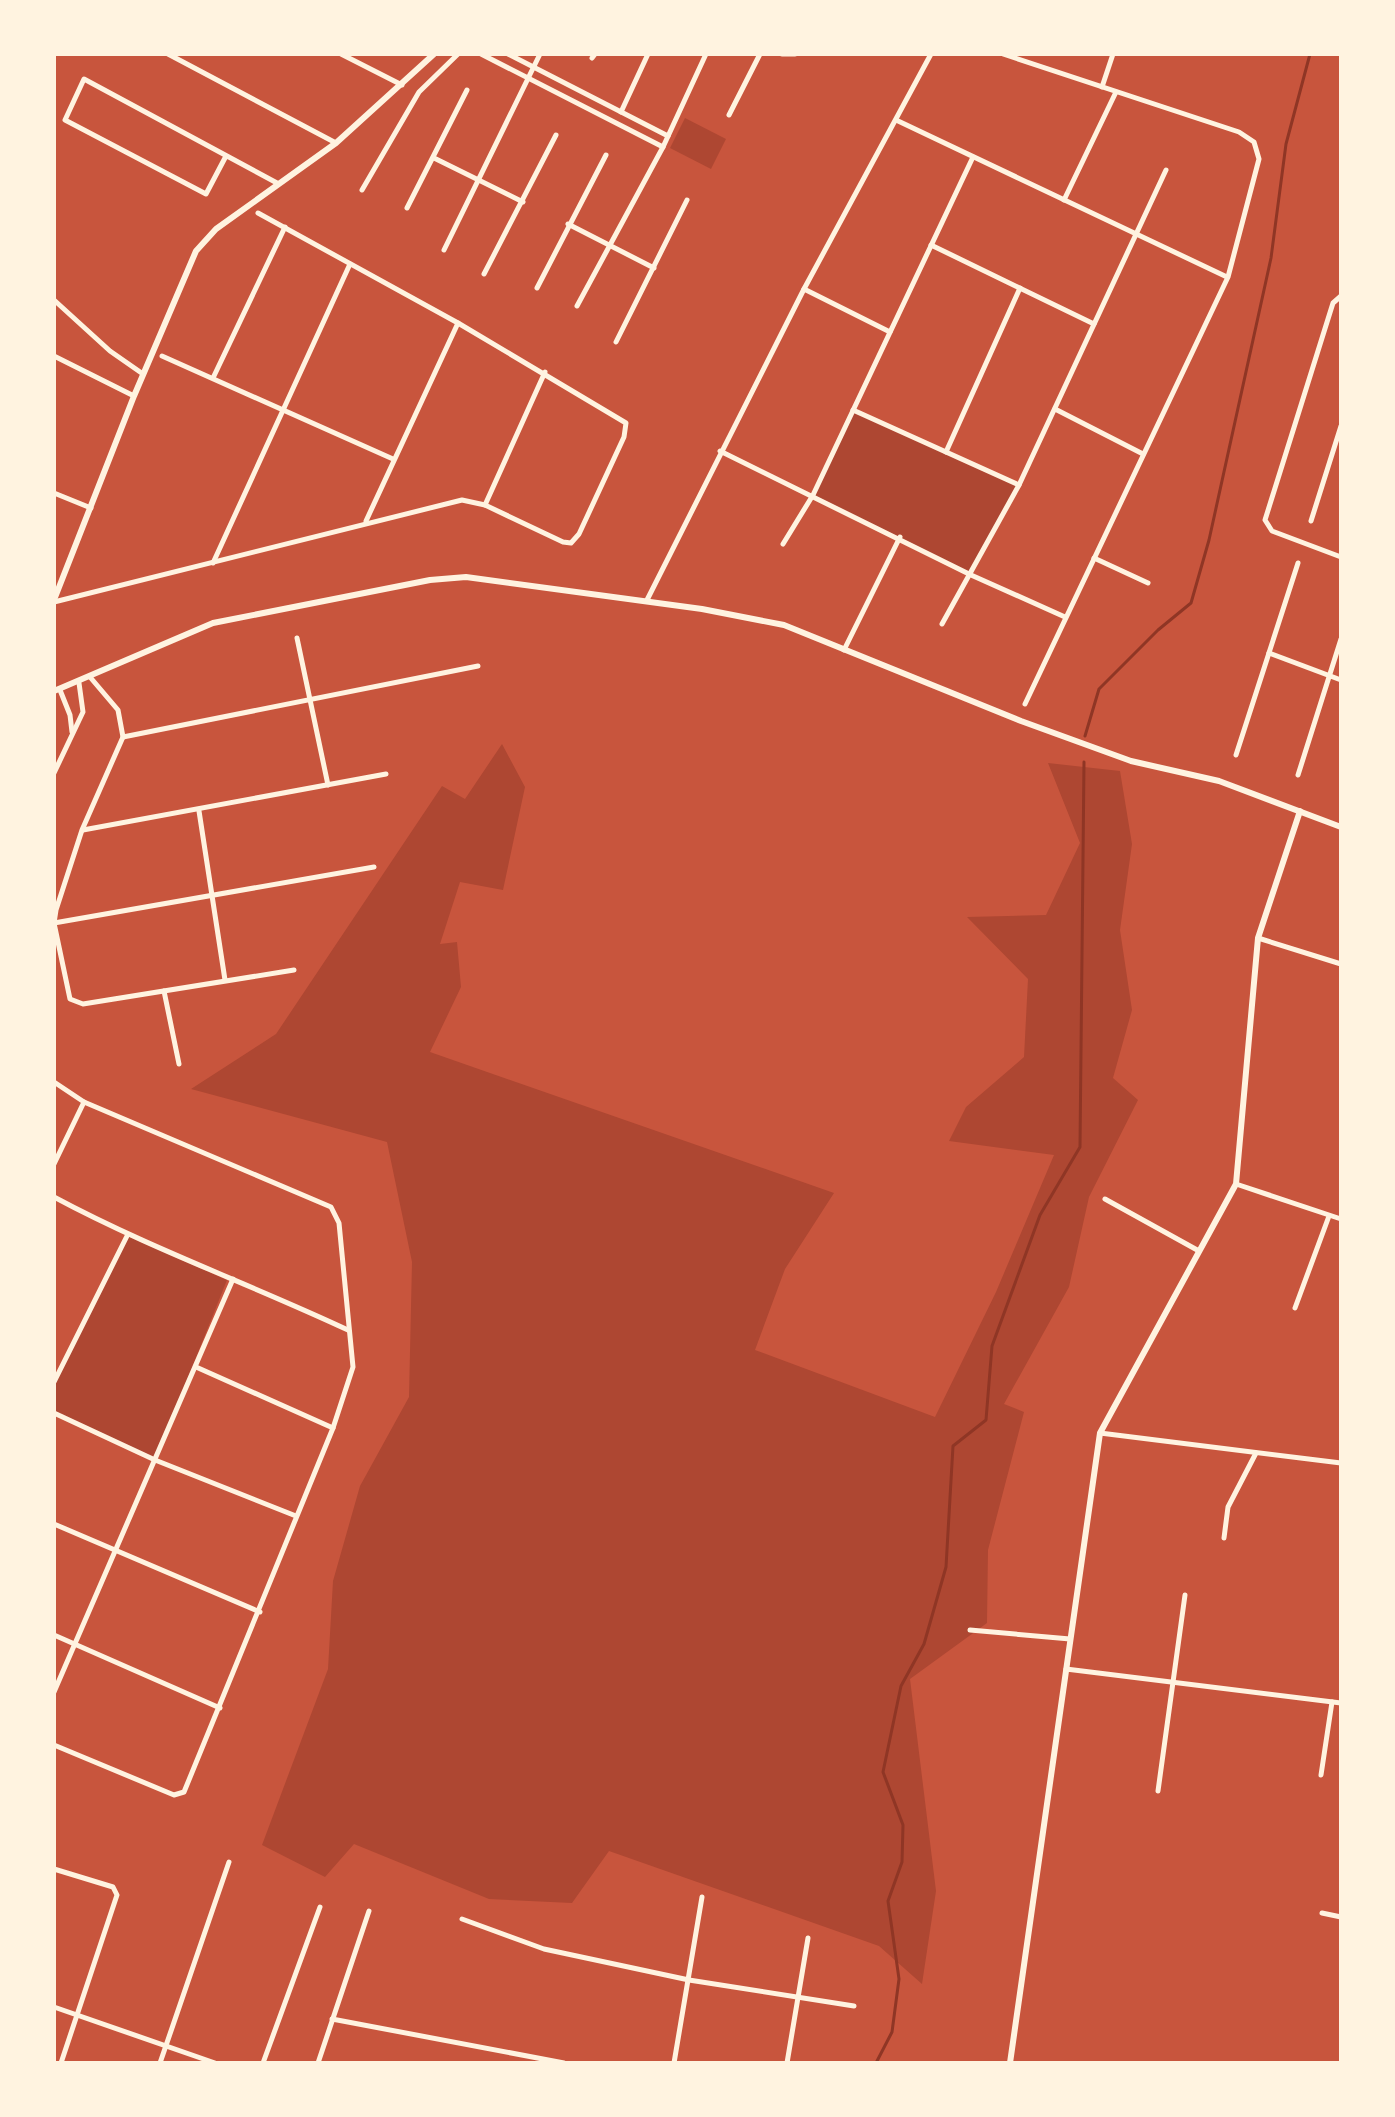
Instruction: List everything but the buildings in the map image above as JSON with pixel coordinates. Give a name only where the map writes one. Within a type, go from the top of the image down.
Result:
[{"type":"street","points":[[168,54],[336,143]]},
{"type":"street","points":[[341,54],[403,85]]},
{"type":"street","points":[[54,601],[134,396],[196,251],[216,229],[336,143],[434,54]]},
{"type":"street","points":[[362,190],[419,92],[458,54]]},
{"type":"street","points":[[481,54],[663,147]]},
{"type":"street","points":[[508,54],[668,136]]},
{"type":"street","points":[[444,250],[540,54]]},
{"type":"street","points":[[621,112],[648,54]]},
{"type":"street","points":[[577,306],[663,147],[706,54]]},
{"type":"street","points":[[729,115],[760,54]]},
{"type":"street","points":[[782,54],[795,54]]},
{"type":"street","points":[[647,600],[804,289],[931,54]]},
{"type":"street","points":[[1003,54],[1239,132],[1254,142],[1259,159],[1228,277],[1025,704]]},
{"type":"street","points":[[1102,87],[1113,54]]},
{"type":"street","points":[[226,156],[206,194],[65,120],[84,79],[277,183]]},
{"type":"street","points":[[407,208],[467,90]]},
{"type":"street","points":[[1064,200],[1116,92]]},
{"type":"street","points":[[896,120],[1228,277]]},
{"type":"street","points":[[484,274],[556,135]]},
{"type":"street","points":[[537,288],[606,155]]},
{"type":"street","points":[[783,544],[813,495],[973,157]]},
{"type":"street","points":[[433,158],[523,202]]},
{"type":"street","points":[[942,624],[1019,485],[1166,170]]},
{"type":"street","points":[[616,342],[687,200]]},
{"type":"street","points":[[54,601],[462,500],[485,505],[571,543],[605,479],[624,437],[626,423],[545,372],[258,213]]},
{"type":"street","points":[[568,224],[654,268]]},
{"type":"street","points":[[213,378],[285,227]]},
{"type":"street","points":[[931,245],[1094,324]]},
{"type":"street","points":[[213,564],[350,264]]},
{"type":"street","points":[[946,452],[1020,288]]},
{"type":"street","points":[[804,289],[890,332]]},
{"type":"street","points":[[1341,296],[1333,303],[1265,520],[1272,531],[1341,557]]},
{"type":"street","points":[[54,300],[110,351],[143,374]]},
{"type":"street","points":[[365,522],[458,323]]},
{"type":"street","points":[[54,356],[134,396]]},
{"type":"street","points":[[162,356],[393,459]]},
{"type":"street","points":[[485,505],[545,372]]},
{"type":"street","points":[[1055,409],[1143,454]]},
{"type":"street","points":[[853,410],[1019,485]]},
{"type":"street","points":[[1311,521],[1341,426]]},
{"type":"street","points":[[720,451],[900,537],[971,575],[1065,617]]},
{"type":"street","points":[[54,493],[91,508]]},
{"type":"street","points":[[843,651],[900,537]]},
{"type":"street","points":[[1094,558],[1148,583]]},
{"type":"street","points":[[1236,755],[1298,563]]},
{"type":"street","points":[[72,733],[70,715],[57,690],[213,623],[438,579],[466,577],[647,600],[784,625],[843,651],[1131,761],[1219,781],[1341,827]]},
{"type":"street","points":[[297,638],[328,785]]},
{"type":"street","points":[[1298,775],[1341,639]]},
{"type":"street","points":[[1269,653],[1341,680]]},
{"type":"street","points":[[123,737],[478,666]]},
{"type":"street","points":[[90,677],[118,710],[123,737],[82,830],[54,923],[68,994],[73,1002],[83,1004],[294,970]]},
{"type":"street","points":[[54,773],[84,707],[79,683]]},
{"type":"street","points":[[82,830],[199,811],[386,774]]},
{"type":"street","points":[[199,811],[225,980]]},
{"type":"street","points":[[1010,2063],[1100,1433],[1236,1184],[1258,938],[1300,811]]},
{"type":"street","points":[[54,923],[374,867]]},
{"type":"street","points":[[1258,938],[1341,964]]},
{"type":"street","points":[[164,991],[179,1064]]},
{"type":"street","points":[[54,1082],[84,1102],[331,1207],[339,1223],[352,1379],[260,1612],[184,1792],[174,1795],[54,1745]]},
{"type":"street","points":[[54,1164],[84,1102]]},
{"type":"street","points":[[1236,1184],[1341,1219]]},
{"type":"street","points":[[54,1197],[127,1236],[348,1330]]},
{"type":"street","points":[[1105,1199],[1199,1251]]},
{"type":"street","points":[[1295,1308],[1329,1216]]},
{"type":"street","points":[[54,1382],[127,1236]]},
{"type":"street","points":[[54,1692],[233,1279]]},
{"type":"street","points":[[196,1367],[333,1428]]},
{"type":"street","points":[[54,1413],[155,1460],[296,1516]]},
{"type":"street","points":[[1100,1433],[1341,1463]]},
{"type":"street","points":[[1224,1538],[1228,1507],[1256,1453]]},
{"type":"street","points":[[54,1524],[260,1612]]},
{"type":"street","points":[[1158,1791],[1185,1595]]},
{"type":"street","points":[[970,1630],[1070,1639]]},
{"type":"street","points":[[54,1635],[220,1708]]},
{"type":"street","points":[[1066,1669],[1341,1703]]},
{"type":"street","points":[[1321,1775],[1332,1702]]},
{"type":"street","points":[[160,2063],[229,1862]]},
{"type":"street","points":[[54,1869],[117,1890],[79,2017],[61,2063]]},
{"type":"street","points":[[674,2063],[702,1897]]},
{"type":"street","points":[[263,2063],[320,1907]]},
{"type":"street","points":[[318,2063],[369,1911]]},
{"type":"street","points":[[1322,1913],[1341,1917]]},
{"type":"street","points":[[462,1919],[544,1949],[689,1980],[854,2006]]},
{"type":"street","points":[[787,2063],[808,1938]]},
{"type":"street","points":[[54,2007],[215,2063]]},
{"type":"street","points":[[332,2019],[564,2063]]},
{"type":"shaded area","points":[[685,118],[726,139],[711,169],[670,148]]},
{"type":"shaded area","points":[[853,410],[1019,485],[971,575],[813,495]]},
{"type":"shaded area","points":[[502,744],[525,787],[503,890],[460,882],[440,944],[457,942],[461,987],[430,1052],[834,1193],[785,1269],[755,1350],[935,1417],[996,1292],[1054,1155],[949,1141],[966,1107],[1024,1057],[1028,979],[967,917],[1046,915],[1080,843],[1048,763],[1120,771],[1132,844],[1120,930],[1132,1010],[1113,1078],[1138,1100],[1089,1197],[1069,1287],[1004,1404],[1024,1412],[988,1550],[987,1623],[910,1679],[936,1891],[922,1984],[879,1946],[609,1851],[572,1903],[489,1899],[354,1844],[325,1877],[262,1845],[328,1669],[333,1581],[360,1486],[409,1397],[412,1262],[387,1142],[191,1089],[276,1034],[442,786],[465,799]]},
{"type":"shaded area","points":[[127,1236],[227,1280],[155,1460],[54,1413],[54,1382]]},
{"type":"waterway","points":[[1085,736],[1099,689],[1158,630],[1191,603],[1209,540],[1271,258],[1286,144],[1310,54]]},
{"type":"waterway","points":[[876,2063],[892,2032],[899,1979],[888,1901],[902,1862],[903,1825],[883,1772],[901,1686],[924,1644],[946,1567],[953,1446],[986,1420],[992,1346],[1040,1215],[1080,1147],[1084,762]]}]
